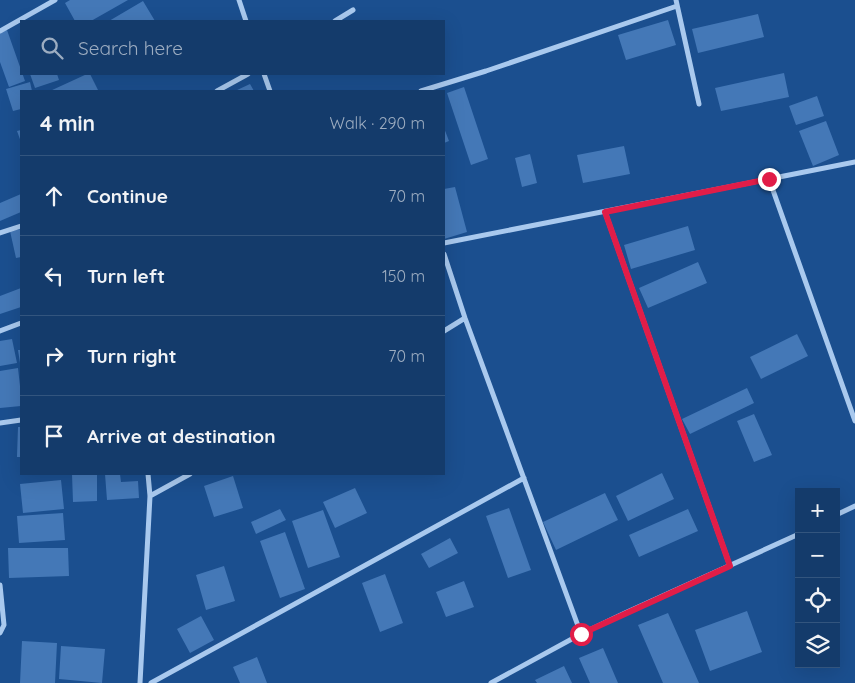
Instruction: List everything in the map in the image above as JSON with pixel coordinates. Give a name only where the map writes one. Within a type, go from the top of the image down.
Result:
[{"type":"street","points":[[0,31],[55,0]]},
{"type":"street","points":[[239,0],[246,20]]},
{"type":"street","points":[[424,90],[496,68],[677,3],[699,104]]},
{"type":"street","points":[[336,20],[353,10]]},
{"type":"street","points":[[219,90],[246,75]]},
{"type":"street","points":[[264,75],[270,90]]},
{"type":"street","points":[[445,243],[855,162]]},
{"type":"street","points":[[769,179],[855,421]]},
{"type":"street","points":[[605,212],[730,566]]},
{"type":"street","points":[[0,233],[20,226]]},
{"type":"street","points":[[445,257],[465,318],[581,634]]},
{"type":"street","points":[[445,329],[465,318]]},
{"type":"street","points":[[0,331],[20,323]]},
{"type":"street","points":[[0,423],[20,420]]},
{"type":"street","points":[[140,683],[150,496],[148,475]]},
{"type":"street","points":[[150,496],[188,475]]},
{"type":"street","points":[[151,683],[524,478]]},
{"type":"street","points":[[840,514],[855,506]]},
{"type":"street","points":[[491,683],[581,634],[795,536]]},
{"type":"street","points":[[0,585],[4,625],[0,633]]},
{"type":"building","points":[[70,0],[128,0],[93,20],[74,20],[65,3]]},
{"type":"building","points":[[143,1],[154,20],[111,20]]},
{"type":"building","points":[[758,14],[764,37],[698,53],[692,29]]},
{"type":"building","points":[[668,20],[676,45],[626,60],[618,35]]},
{"type":"building","points":[[7,30],[20,67],[20,75],[23,75],[25,81],[9,87],[0,62],[0,32]]},
{"type":"building","points":[[784,73],[789,97],[721,111],[715,88]]},
{"type":"building","points":[[30,75],[57,75],[59,80],[35,88]]},
{"type":"building","points":[[85,75],[90,75],[98,90],[52,90]]},
{"type":"building","points":[[30,82],[32,90],[20,90],[20,109],[13,111],[6,89]]},
{"type":"building","points":[[250,84],[253,90],[237,90]]},
{"type":"building","points":[[464,87],[488,159],[471,165],[447,93]]},
{"type":"building","points":[[817,96],[824,116],[796,125],[789,106]]},
{"type":"building","points":[[826,121],[839,155],[813,166],[799,131]]},
{"type":"building","points":[[445,131],[449,141],[445,143]]},
{"type":"building","points":[[624,146],[630,174],[583,183],[577,155]]},
{"type":"building","points":[[530,154],[537,183],[522,187],[515,158]]},
{"type":"building","points":[[455,187],[467,232],[445,239],[445,189]]},
{"type":"building","points":[[20,194],[20,212],[0,221],[0,203]]},
{"type":"building","points":[[688,226],[695,250],[631,269],[624,245]]},
{"type":"building","points":[[20,229],[20,257],[16,258],[10,231]]},
{"type":"building","points":[[698,262],[707,283],[648,308],[639,288]]},
{"type":"building","points":[[20,288],[20,307],[0,314],[0,296]]},
{"type":"building","points":[[797,334],[808,356],[761,379],[750,357]]},
{"type":"building","points":[[12,339],[17,363],[0,366],[0,341]]},
{"type":"building","points":[[18,368],[20,406],[0,408],[0,371]]},
{"type":"building","points":[[747,388],[754,403],[690,434],[682,419]]},
{"type":"building","points":[[754,414],[772,455],[754,462],[737,421]]},
{"type":"building","points":[[18,427],[20,427],[20,457],[17,457]]},
{"type":"building","points":[[662,473],[674,499],[628,521],[616,496]]},
{"type":"building","points":[[72,475],[97,475],[97,501],[73,502]]},
{"type":"building","points":[[105,475],[120,475],[121,482],[138,481],[139,498],[107,500]]},
{"type":"building","points":[[233,476],[243,508],[214,517],[204,486]]},
{"type":"building","points":[[61,480],[64,509],[23,513],[20,484]]},
{"type":"building","points":[[355,488],[367,513],[335,528],[323,502]]},
{"type":"building","points":[[605,493],[618,520],[556,550],[543,522]]},
{"type":"building","points":[[509,508],[531,570],[508,578],[486,516]]},
{"type":"building","points":[[280,509],[286,520],[256,534],[251,522]]},
{"type":"building","points":[[688,509],[698,531],[639,557],[629,535]]},
{"type":"building","points":[[323,510],[340,557],[308,568],[292,521]]},
{"type":"building","points":[[63,513],[65,540],[19,543],[17,516]]},
{"type":"building","points":[[285,532],[305,589],[280,598],[260,541]]},
{"type":"building","points":[[450,538],[458,553],[429,568],[421,554]]},
{"type":"building","points":[[8,548],[68,548],[69,576],[9,578]]},
{"type":"building","points":[[224,566],[235,601],[206,610],[196,575]]},
{"type":"building","points":[[385,574],[403,623],[380,632],[362,583]]},
{"type":"building","points":[[464,581],[474,607],[446,617],[436,592]]},
{"type":"building","points":[[747,611],[762,652],[710,671],[695,630]]},
{"type":"building","points":[[668,613],[699,683],[663,683],[638,625]]},
{"type":"building","points":[[201,616],[214,640],[190,653],[177,629]]},
{"type":"building","points":[[22,641],[57,643],[55,683],[20,683]]},
{"type":"building","points":[[61,646],[105,649],[102,683],[59,679]]},
{"type":"building","points":[[603,648],[618,683],[590,683],[579,658]]},
{"type":"building","points":[[257,657],[267,683],[240,683],[233,667]]},
{"type":"building","points":[[564,666],[572,683],[537,683],[535,680]]},
{"type":"route","points":[[581,634],[730,566],[605,212],[769,179]]}]
